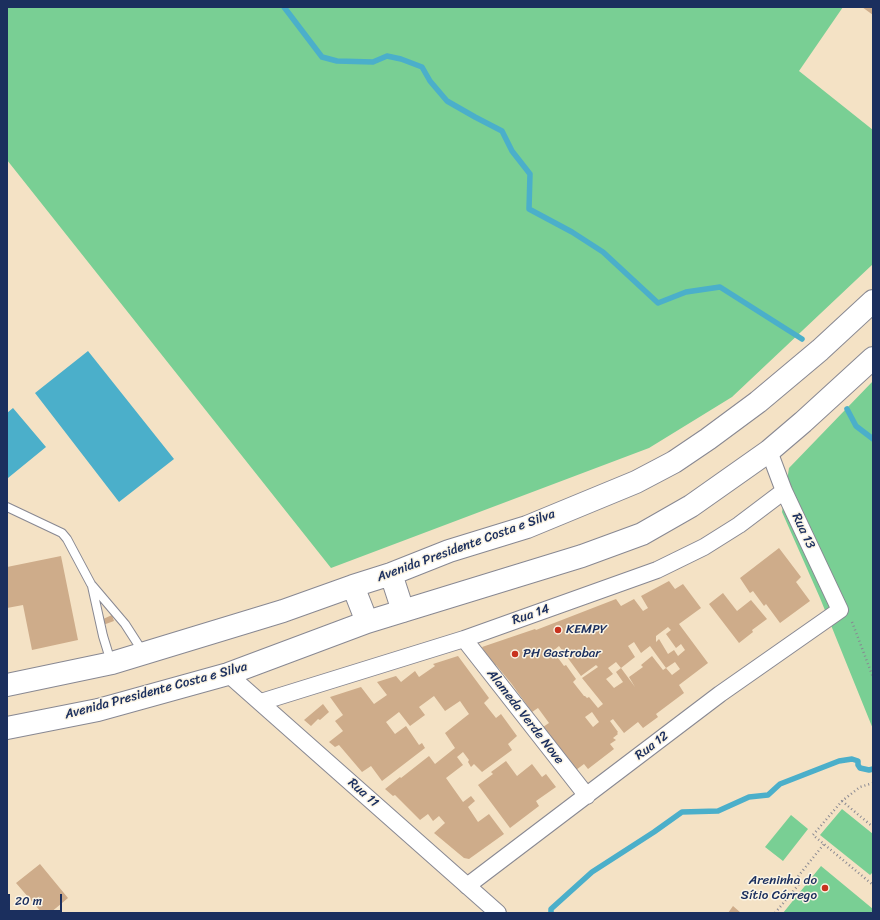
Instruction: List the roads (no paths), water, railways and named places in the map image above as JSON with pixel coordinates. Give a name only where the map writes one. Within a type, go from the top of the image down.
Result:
[{"type":"main road","name":"Avenida Presidente Costa e Silva","points":[[7,685],[112,663],[283,611],[391,574],[449,551],[528,527],[636,482],[674,462],[758,402],[820,350],[873,301]]},
{"type":"main road","name":"Avenida Presidente Costa e Silva","points":[[7,728],[98,710],[228,674],[367,622],[582,556],[642,534],[691,506],[769,451],[804,422],[873,358]]},
{"type":"main road","points":[[391,574],[403,611]]},
{"type":"main road","points":[[354,586],[367,622]]},
{"type":"street","name":"Rua 13","points":[[769,451],[784,491],[840,610]]},
{"type":"street","name":"Rua 14","points":[[260,702],[464,639],[657,570],[704,548],[739,525],[784,491]]},
{"type":"street","name":"Rua 12","points":[[467,886],[720,694],[840,610]]},
{"type":"street","name":"Alameda Verde Nove","points":[[464,639],[587,796]]},
{"type":"street","name":"Rua 11","points":[[228,674],[498,913]]},
{"type":"lane","points":[[7,507],[62,533],[67,539],[91,584],[125,624],[144,653]]},
{"type":"lane","points":[[91,584],[103,636],[112,663]]},
{"type":"water","points":[[88,351],[174,459],[119,502],[35,393]]},
{"type":"water","points":[[13,408],[46,447],[8,478],[7,413]]},
{"type":"waterway","points":[[284,7],[322,57],[337,61],[373,62],[387,56],[401,59],[422,67],[430,81],[447,101],[502,131],[512,151],[530,174],[529,209],[572,232],[603,252],[658,303],[686,292],[720,287],[802,339]]},
{"type":"waterway","points":[[847,409],[856,426],[873,439]]},
{"type":"waterway","points":[[551,913],[551,909],[592,872],[682,812],[718,811],[749,797],[768,795],[780,784],[839,761],[852,759],[858,761],[860,768],[869,770],[873,769]]},
{"type":"place","name":"KEMPY","points":[[558,630]]},
{"type":"place","name":"PH Gastrobar","points":[[515,654]]},
{"type":"place","name":"Areninha do Sítio Córrego","points":[[825,888]]}]
